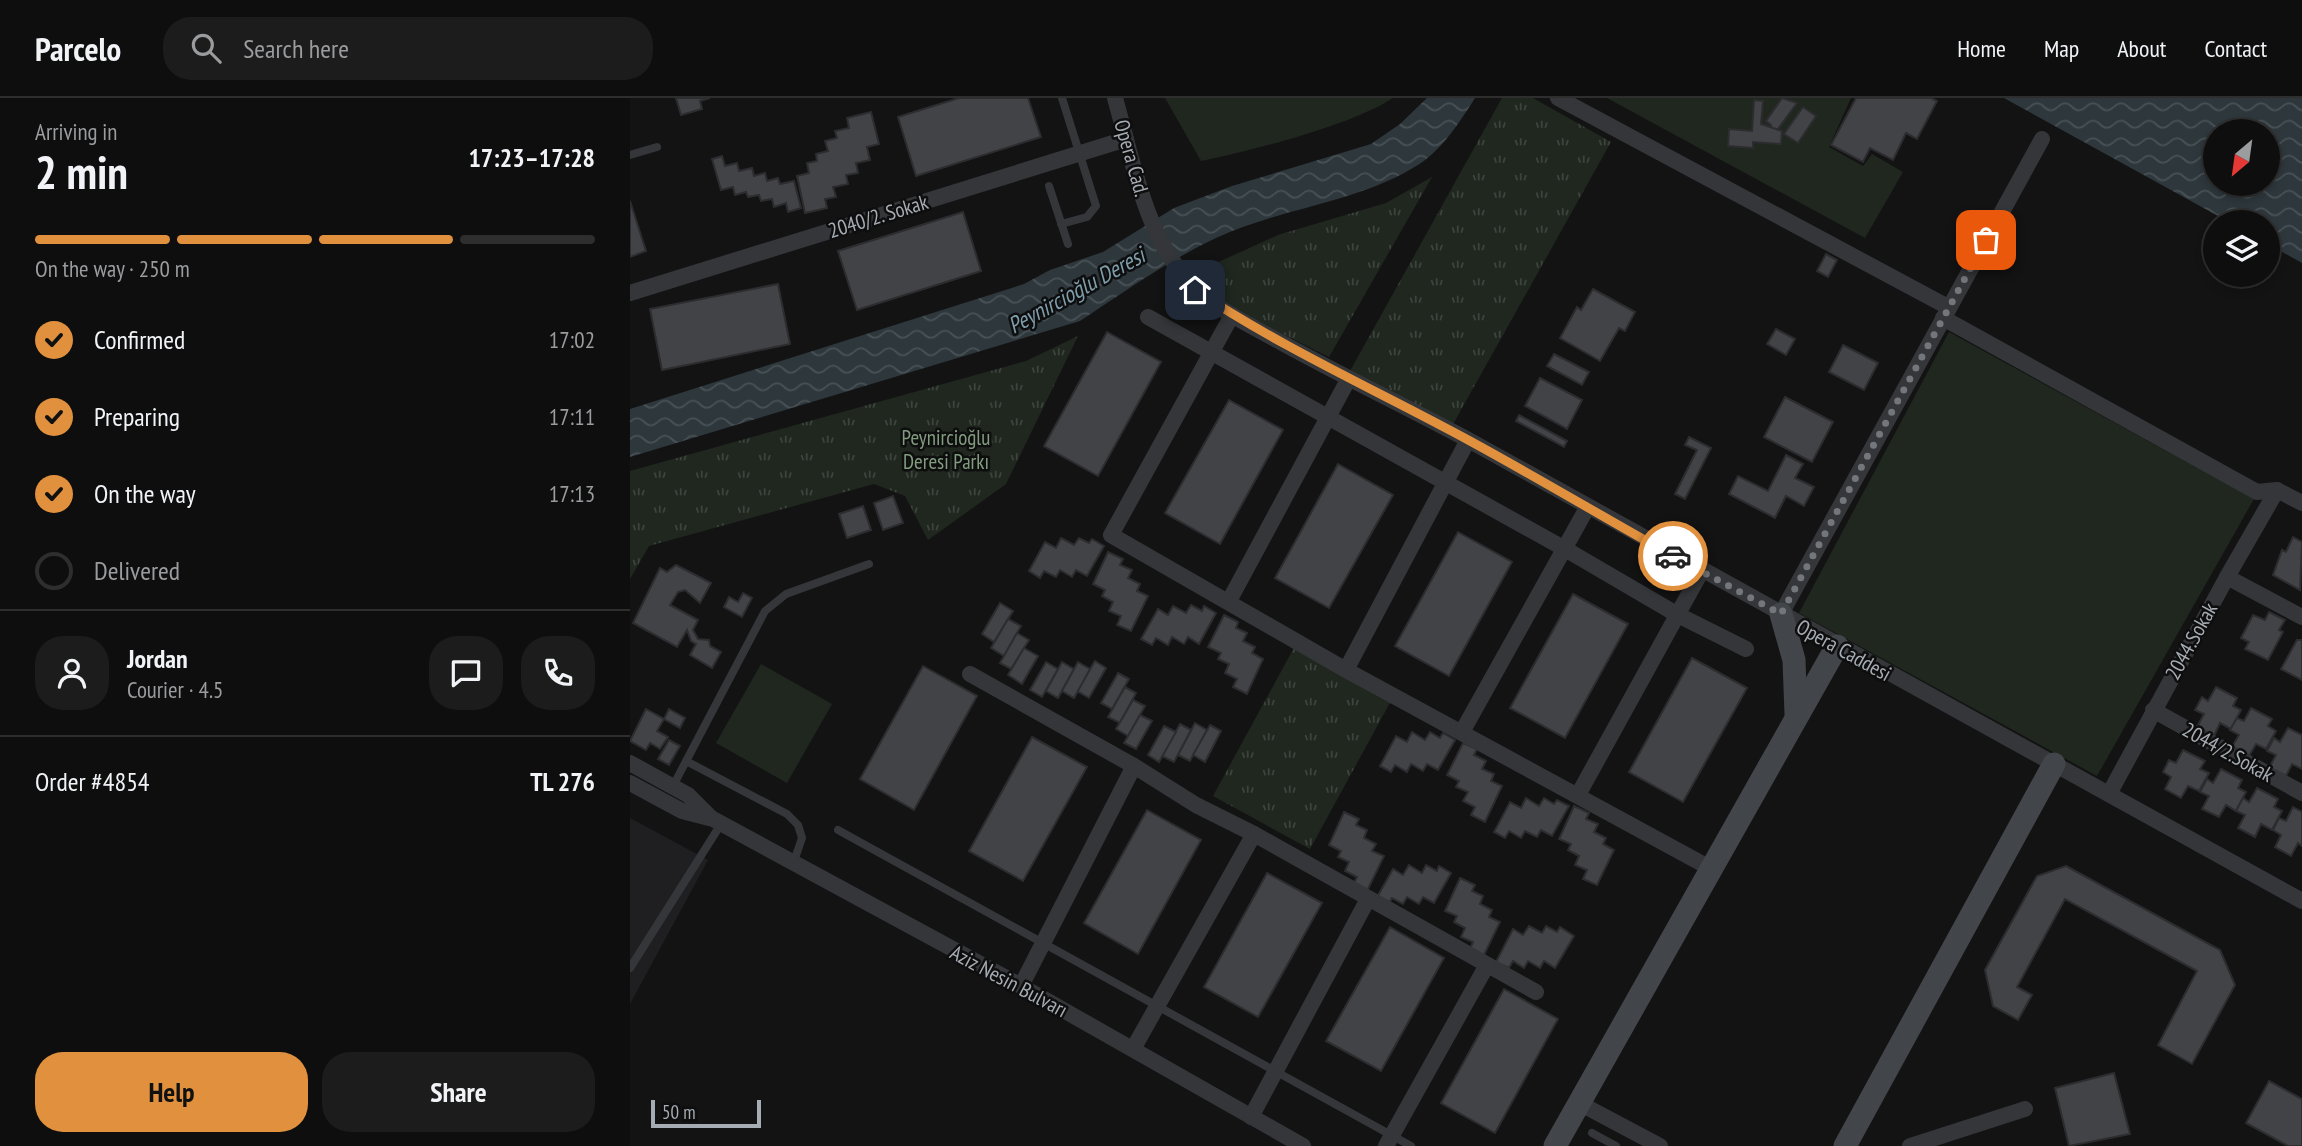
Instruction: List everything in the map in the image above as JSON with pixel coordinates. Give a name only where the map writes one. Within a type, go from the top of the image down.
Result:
[{"type":"street","name":"Opera Cad.","points":[[1115,98],[1149,219],[1177,265]]},
{"type":"street","points":[[1558,98],[1945,312],[2258,492],[2277,489],[2302,503]]},
{"type":"street","name":"2040/2. Sokak","points":[[630,293],[1126,139]]},
{"type":"street","points":[[1796,716],[1794,660],[1781,614],[2042,139]]},
{"type":"street","name":"Opera Caddesi","points":[[1177,265],[1195,290],[1232,314],[1349,380],[1468,440],[1701,572],[2302,901]]},
{"type":"street","points":[[1232,314],[1111,535],[1346,670],[1710,868]]},
{"type":"street","points":[[1148,317],[1212,350],[1678,615],[1746,649]]},
{"type":"street","points":[[1229,601],[1349,380]]},
{"type":"street","points":[[1346,670],[1468,440]]},
{"type":"street","name":"2044.Sokak","points":[[2109,794],[2277,489]]},
{"type":"street","points":[[1462,732],[1587,508]]},
{"type":"street","points":[[1578,795],[1701,572]]},
{"type":"street","points":[[2227,577],[2302,617]]},
{"type":"street","points":[[1555,1146],[1837,646]]},
{"type":"street","points":[[970,674],[1134,766],[1196,805],[1254,834],[1536,992]]},
{"type":"street","name":"2044/2.Sokak","points":[[2153,710],[2302,793]]},
{"type":"street","name":"Aziz Nesin Bulvarı","points":[[630,763],[688,794],[717,822]]},
{"type":"street","points":[[1845,1146],[2054,764]]},
{"type":"street","points":[[1021,986],[1134,766]]},
{"type":"street","name":"Aziz Nesin Bulvarı","points":[[630,783],[682,811],[717,822],[1021,986],[1303,1146]]},
{"type":"street","points":[[1133,1049],[1254,834]]},
{"type":"street","points":[[1251,1117],[1368,899]]},
{"type":"street","points":[[1389,1141],[1487,965]]},
{"type":"street","points":[[1579,1103],[1660,1146]]},
{"type":"street","points":[[1910,1146],[2025,1109]]},
{"type":"lane","points":[[1061,224],[1087,217],[1096,206],[1077,154],[1062,98]]},
{"type":"lane","points":[[630,155],[657,147]]},
{"type":"lane","points":[[1049,186],[1068,244]]},
{"type":"lane","points":[[673,786],[765,611],[786,594],[869,564]]},
{"type":"lane","points":[[686,761],[793,819],[802,838],[793,864]]},
{"type":"lane","points":[[630,968],[717,822]]},
{"type":"lane","points":[[838,830],[1276,1071],[1389,1141],[1412,1146]]},
{"type":"lane","points":[[1592,1133],[1616,1146]]},
{"type":"shaded area","points":[[630,818],[708,860],[630,1004]]},
{"type":"green space","points":[[1165,98],[1393,98],[1327,127],[1273,144],[1201,161]]},
{"type":"green space","points":[[1502,98],[1533,98],[1611,142],[1452,426],[1350,371]]},
{"type":"green space","points":[[1607,98],[1851,98],[1829,147],[1863,166],[1872,154],[1903,172],[1865,238]]},
{"type":"green space","points":[[1432,177],[1329,357],[1221,303],[1201,270],[1278,235],[1386,203]]},
{"type":"green space","points":[[1949,332],[2254,499],[2097,776],[1799,613]]},
{"type":"green space","name":"Peynircioğlu Deresi Parkı","points":[[1078,336],[1006,484],[928,540],[905,496],[874,484],[649,546],[630,579],[630,471],[1026,361]]},
{"type":"green space","points":[[1295,646],[1392,699],[1310,849],[1213,796]]},
{"type":"green space","points":[[761,664],[832,704],[787,783],[716,743]]},
{"type":"water","name":"Peynircioğlu Deresi","points":[[1427,98],[1475,98],[1444,142],[1421,163],[1373,187],[1267,219],[1216,238],[1164,266],[1080,321],[630,457],[630,409],[1024,284],[1050,270],[1103,252],[1174,208],[1232,186],[1371,144],[1400,124]]},
{"type":"water","points":[[2004,98],[2302,98],[2302,263],[2280,251],[2280,210],[2207,210]]},
{"type":"building","points":[[676,98],[710,98],[700,101],[702,109],[681,115]]},
{"type":"building","points":[[959,98],[1028,98],[1041,137],[916,176],[898,117]]},
{"type":"building","points":[[1782,98],[1797,103],[1778,129],[1771,130],[1771,125],[1766,121]]},
{"type":"building","points":[[1856,98],[1931,98],[1937,101],[1917,139],[1906,133],[1893,160],[1870,148],[1863,162],[1831,145]]},
{"type":"building","points":[[1754,100],[1763,101],[1761,124],[1782,131],[1781,144],[1753,142],[1753,148],[1728,146],[1729,129],[1752,131]]},
{"type":"building","points":[[1803,107],[1816,116],[1798,143],[1784,134]]},
{"type":"building","points":[[871,112],[879,144],[867,147],[870,160],[856,163],[858,173],[846,175],[848,184],[833,187],[836,197],[825,199],[827,208],[805,213],[797,176],[809,173],[807,163],[817,161],[816,154],[828,151],[825,141],[837,138],[835,131],[849,128],[847,118]]},
{"type":"building","points":[[722,156],[725,166],[737,163],[739,171],[752,168],[754,176],[765,173],[767,181],[778,178],[780,184],[794,181],[801,208],[788,212],[786,203],[774,207],[772,199],[761,201],[759,195],[748,197],[746,192],[735,195],[733,187],[721,190],[712,159]]},
{"type":"building","points":[[630,201],[646,251],[630,257]]},
{"type":"building","points":[[963,212],[981,271],[857,310],[838,251]]},
{"type":"building","points":[[1826,254],[1837,260],[1828,277],[1817,271]]},
{"type":"building","points":[[778,284],[790,344],[662,370],[650,309]]},
{"type":"building","points":[[1593,289],[1635,312],[1625,331],[1619,328],[1600,361],[1560,338],[1577,307],[1581,310]]},
{"type":"building","points":[[1776,329],[1795,339],[1786,355],[1767,344]]},
{"type":"building","points":[[1107,332],[1161,362],[1098,476],[1044,446]]},
{"type":"building","points":[[1843,345],[1878,363],[1864,390],[1829,372]]},
{"type":"building","points":[[1554,354],[1589,372],[1582,385],[1547,366]]},
{"type":"building","points":[[1540,378],[1582,400],[1567,429],[1525,406]]},
{"type":"building","points":[[1785,397],[1833,422],[1812,462],[1764,437]]},
{"type":"building","points":[[1229,400],[1283,430],[1220,544],[1165,513]]},
{"type":"building","points":[[1519,415],[1567,441],[1564,447],[1516,421]]},
{"type":"building","points":[[1689,437],[1711,448],[1685,499],[1675,494],[1697,450],[1685,445]]},
{"type":"building","points":[[1786,455],[1803,464],[1795,478],[1814,487],[1804,506],[1786,496],[1775,518],[1729,494],[1738,476],[1768,491]]},
{"type":"building","points":[[1338,464],[1393,495],[1329,608],[1275,578]]},
{"type":"building","points":[[893,496],[903,523],[883,530],[874,503]]},
{"type":"building","points":[[863,506],[871,530],[847,538],[839,514]]},
{"type":"building","points":[[1458,532],[1512,562],[1449,676],[1395,646]]},
{"type":"building","points":[[2293,537],[2302,542],[2300,590],[2273,575],[2282,550],[2286,552]]},
{"type":"building","points":[[1061,538],[1074,545],[1079,538],[1089,543],[1092,539],[1104,546],[1087,576],[1076,570],[1072,577],[1060,570],[1056,577],[1044,571],[1040,578],[1029,571],[1045,542],[1056,548]]},
{"type":"building","points":[[1108,552],[1123,559],[1120,565],[1132,570],[1128,578],[1140,584],[1137,591],[1148,596],[1131,631],[1117,625],[1121,616],[1109,611],[1113,602],[1102,596],[1105,590],[1093,584]]},
{"type":"building","points":[[676,565],[711,583],[700,603],[685,590],[678,592],[670,605],[698,620],[693,630],[698,639],[709,640],[710,646],[721,652],[712,668],[690,655],[696,644],[691,641],[687,630],[677,647],[633,623],[660,568],[667,572]]},
{"type":"building","points":[[743,593],[752,598],[742,617],[724,607],[729,597],[738,602]]},
{"type":"building","points":[[1573,594],[1628,624],[1565,738],[1510,708]]},
{"type":"building","points":[[1000,603],[1013,611],[994,642],[982,634]]},
{"type":"building","points":[[1191,605],[1202,611],[1204,606],[1216,613],[1199,644],[1188,637],[1184,644],[1172,637],[1168,645],[1156,638],[1152,645],[1141,639],[1158,609],[1168,615],[1173,606],[1186,613]]},
{"type":"building","points":[[2269,612],[2285,620],[2279,630],[2283,632],[2268,660],[2245,649],[2249,642],[2241,638],[2253,615],[2265,620]]},
{"type":"building","points":[[1224,615],[1238,622],[1236,628],[1247,633],[1243,641],[1255,647],[1252,653],[1263,659],[1247,694],[1233,687],[1237,679],[1225,673],[1229,664],[1218,659],[1221,653],[1208,647]]},
{"type":"building","points":[[1008,619],[1021,626],[1004,656],[991,648]]},
{"type":"building","points":[[1017,633],[1029,640],[1011,669],[1000,663]]},
{"type":"building","points":[[2297,640],[2302,640],[2302,680],[2281,669]]},
{"type":"building","points":[[1024,648],[1038,656],[1022,684],[1008,675]]},
{"type":"building","points":[[1692,658],[1747,688],[1683,802],[1629,772]]},
{"type":"building","points":[[1095,661],[1106,668],[1089,698],[1077,691]]},
{"type":"building","points":[[1046,662],[1058,669],[1042,697],[1030,690]]},
{"type":"building","points":[[1062,662],[1074,669],[1058,698],[1046,691]]},
{"type":"building","points":[[1078,662],[1090,669],[1074,698],[1062,691]]},
{"type":"building","points":[[923,666],[977,696],[914,810],[860,779]]},
{"type":"building","points":[[1118,673],[1129,679],[1112,709],[1101,703]]},
{"type":"building","points":[[1125,687],[1136,693],[1120,723],[1108,717]]},
{"type":"building","points":[[2216,687],[2237,698],[2233,706],[2241,710],[2231,729],[2220,723],[2214,736],[2197,727],[2204,714],[2195,710],[2202,697],[2208,701]]},
{"type":"building","points":[[1133,700],[1145,706],[1128,736],[1116,729]]},
{"type":"building","points":[[2251,708],[2272,719],[2268,726],[2276,731],[2266,749],[2256,744],[2249,756],[2232,747],[2239,735],[2230,730],[2237,718],[2244,721]]},
{"type":"building","points":[[646,709],[664,719],[657,731],[668,737],[660,749],[650,743],[646,750],[630,741]]},
{"type":"building","points":[[669,709],[685,718],[680,728],[664,719]]},
{"type":"building","points":[[1140,715],[1152,721],[1136,749],[1124,743]]},
{"type":"building","points":[[1195,723],[1207,730],[1190,761],[1178,755]]},
{"type":"building","points":[[1180,724],[1191,730],[1174,762],[1162,756]]},
{"type":"building","points":[[1210,725],[1221,731],[1205,762],[1193,755]]},
{"type":"building","points":[[1164,726],[1176,732],[1159,762],[1148,755]]},
{"type":"building","points":[[2288,728],[2302,735],[2302,769],[2292,764],[2286,776],[2269,768],[2276,755],[2267,751],[2274,738],[2280,742]]},
{"type":"building","points":[[1412,732],[1425,740],[1430,732],[1440,738],[1443,733],[1455,740],[1438,770],[1427,764],[1423,771],[1411,764],[1407,772],[1395,765],[1391,772],[1380,766],[1396,736],[1407,742]]},
{"type":"building","points":[[1032,737],[1087,767],[1023,881],[969,851]]},
{"type":"building","points":[[669,740],[680,746],[669,765],[658,759]]},
{"type":"building","points":[[1463,743],[1477,749],[1474,755],[1486,761],[1482,769],[1494,774],[1491,781],[1502,786],[1485,822],[1471,815],[1475,807],[1463,801],[1468,792],[1456,787],[1459,781],[1447,775]]},
{"type":"building","points":[[2183,750],[2205,761],[2200,769],[2209,773],[2199,791],[2188,786],[2181,798],[2165,789],[2171,777],[2163,772],[2169,760],[2176,763]]},
{"type":"building","points":[[2221,769],[2242,780],[2238,788],[2246,792],[2236,811],[2226,805],[2219,817],[2202,809],[2209,796],[2200,792],[2207,779],[2213,783]]},
{"type":"building","points":[[2257,788],[2278,799],[2274,807],[2282,811],[2272,830],[2261,824],[2255,837],[2238,828],[2245,815],[2236,811],[2243,798],[2249,802]]},
{"type":"building","points":[[1526,798],[1539,806],[1544,798],[1554,804],[1557,800],[1569,806],[1552,836],[1541,830],[1537,837],[1525,831],[1521,838],[1509,831],[1505,838],[1494,832],[1510,802],[1521,808]]},
{"type":"building","points":[[1574,806],[1589,813],[1586,819],[1598,824],[1594,832],[1606,838],[1603,844],[1614,850],[1597,885],[1583,879],[1587,870],[1575,865],[1579,856],[1568,850],[1571,844],[1559,839]]},
{"type":"building","points":[[2293,807],[2302,812],[2302,846],[2298,843],[2291,856],[2275,847],[2281,835],[2273,830],[2279,818],[2286,821]]},
{"type":"building","points":[[1147,810],[1201,840],[1138,954],[1084,923]]},
{"type":"building","points":[[1344,812],[1359,819],[1356,825],[1367,830],[1364,838],[1376,844],[1372,851],[1384,856],[1367,891],[1353,885],[1357,877],[1345,871],[1349,862],[1338,857],[1341,851],[1329,845]]},
{"type":"building","points":[[1409,865],[1422,873],[1426,865],[1437,871],[1439,866],[1451,873],[1434,903],[1423,897],[1419,904],[1407,897],[1403,904],[1392,898],[1388,905],[1376,899],[1393,869],[1403,875]]},
{"type":"building","points":[[2066,866],[2220,950],[2235,985],[2192,1064],[2158,1045],[2197,971],[2065,899],[2017,987],[2032,995],[2018,1020],[1993,1006],[1985,970],[2037,876]]},
{"type":"building","points":[[1267,873],[1322,903],[1258,1017],[1204,987]]},
{"type":"building","points":[[1460,878],[1475,885],[1472,891],[1483,896],[1480,904],[1492,910],[1489,917],[1500,922],[1483,957],[1469,951],[1473,942],[1461,937],[1465,928],[1454,922],[1457,916],[1445,911]]},
{"type":"building","points":[[1529,926],[1542,933],[1546,926],[1557,932],[1560,927],[1574,936],[1555,968],[1544,961],[1540,968],[1528,961],[1524,968],[1513,961],[1509,968],[1496,962],[1513,929],[1523,935]]},
{"type":"building","points":[[1390,927],[1444,958],[1381,1071],[1326,1041]]},
{"type":"building","points":[[1504,989],[1558,1019],[1495,1133],[1441,1103]]},
{"type":"building","points":[[2114,1073],[2130,1134],[2069,1146],[2055,1088]]},
{"type":"building","points":[[2269,1081],[2302,1099],[2302,1146],[2288,1146],[2246,1123]]},
{"type":"way so far","points":[[1673,556],[1781,614],[1986,240]]},
{"type":"route","points":[[1195,290],[1336,373],[1468,440],[1673,556]]}]
